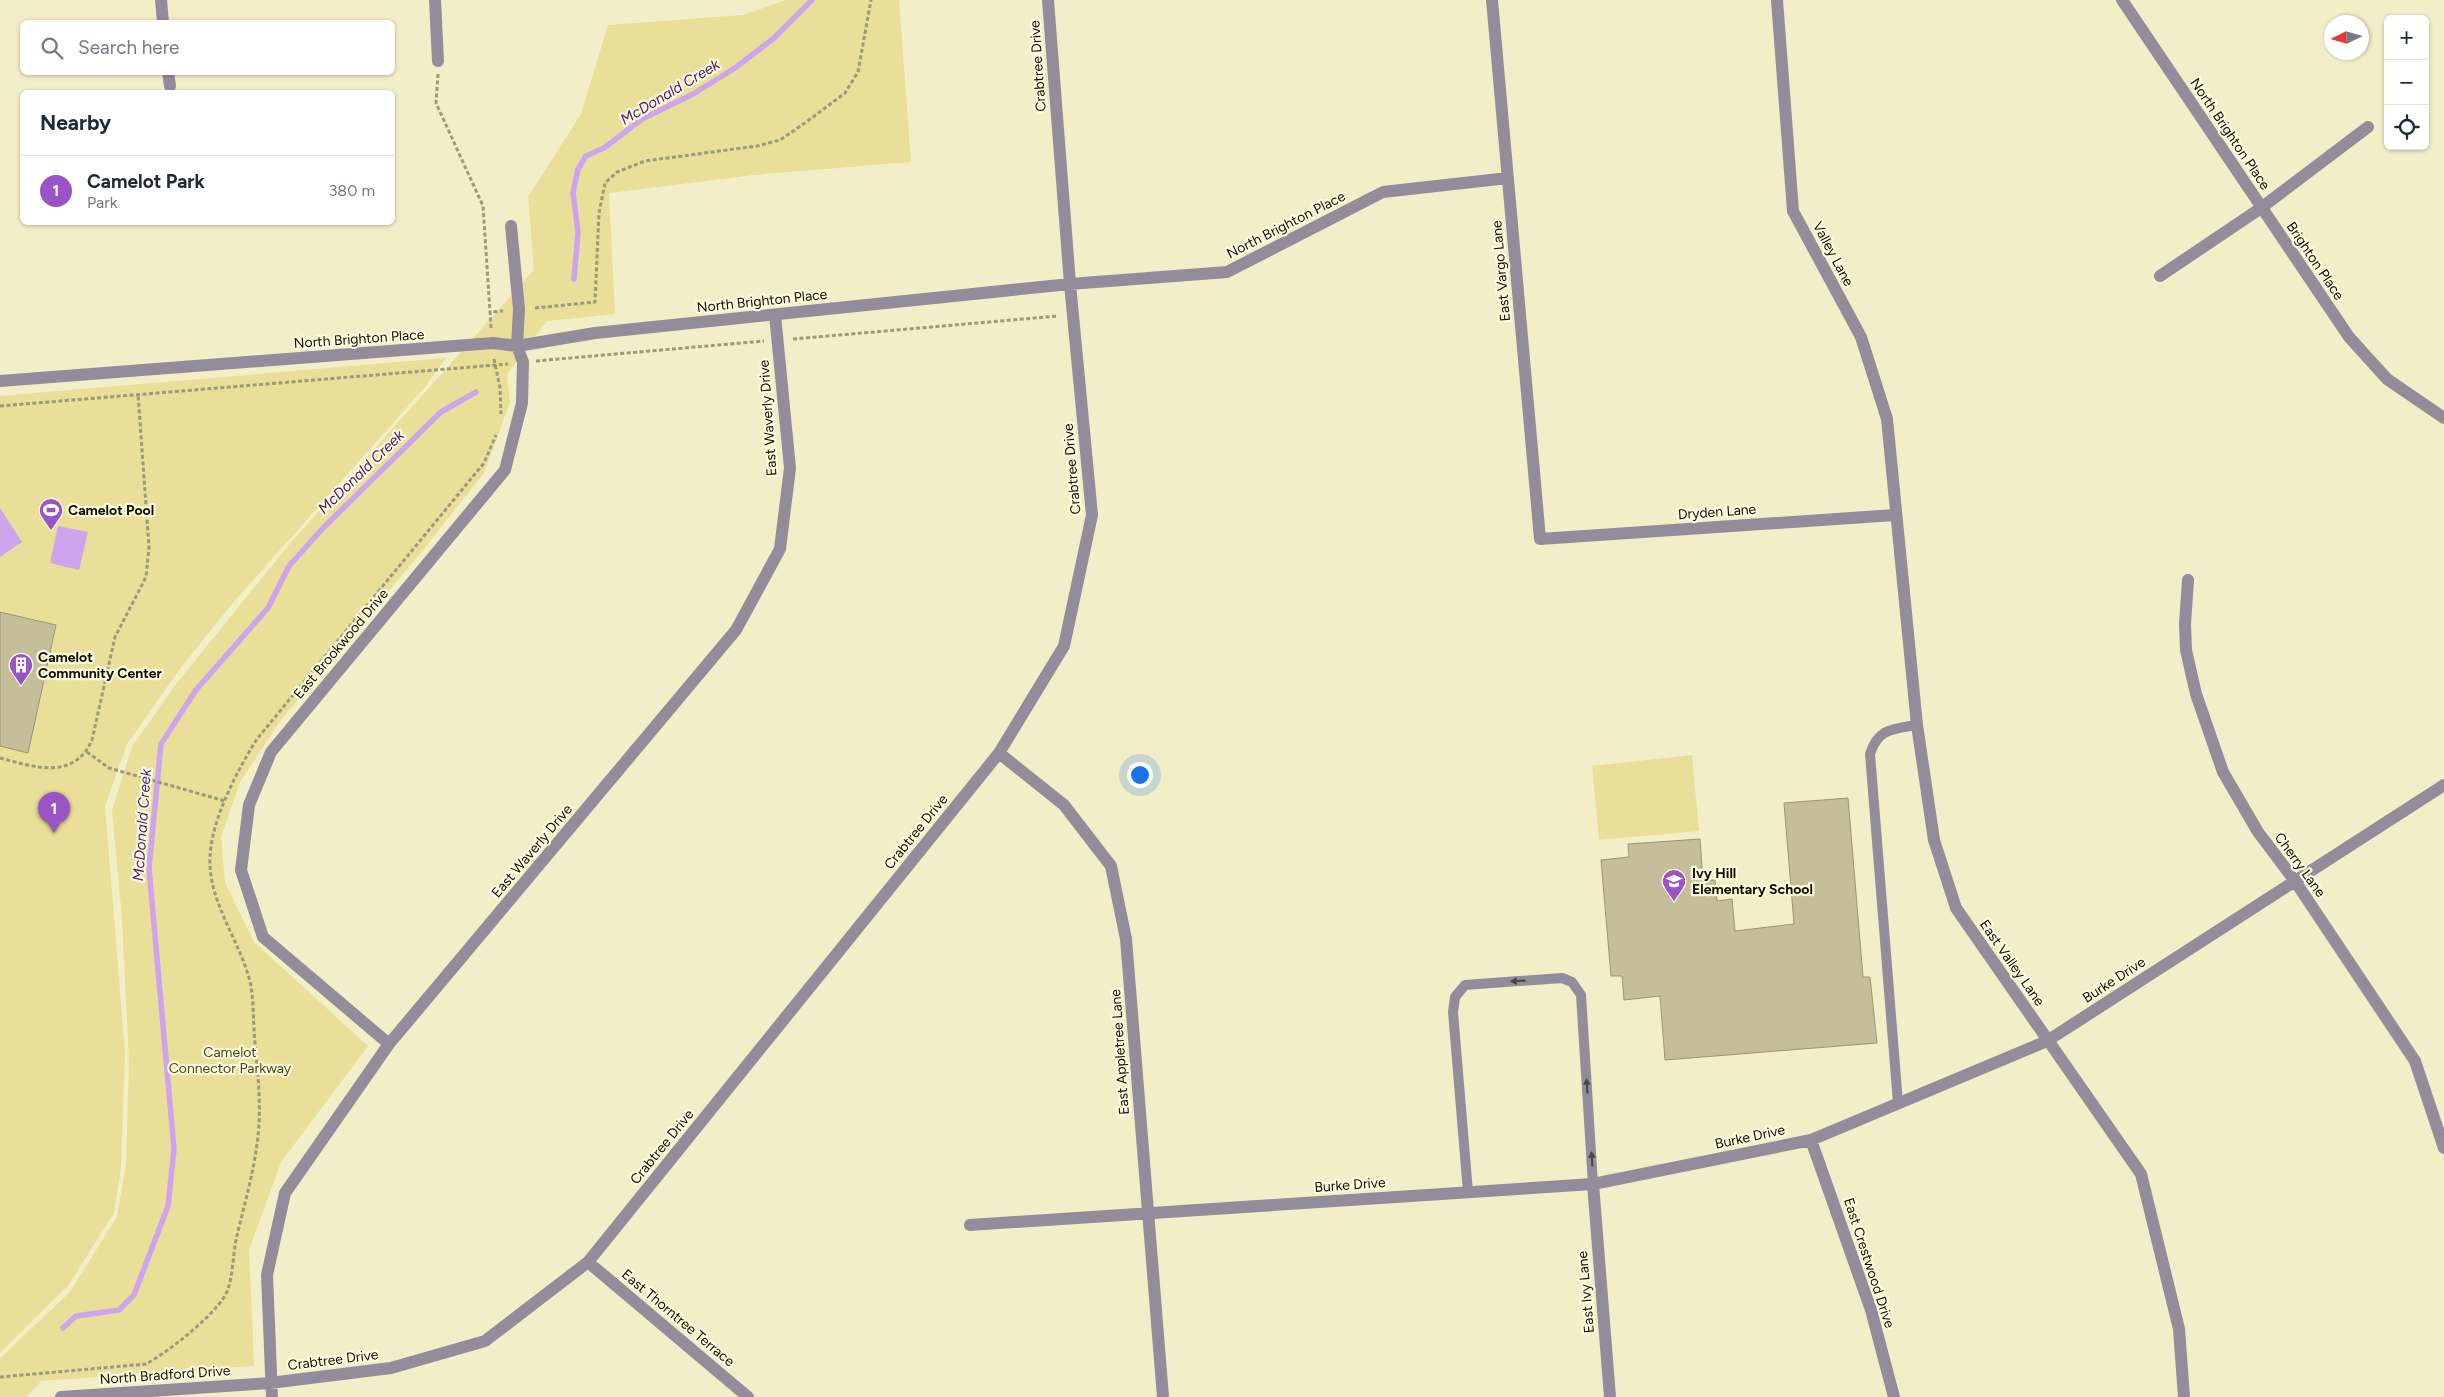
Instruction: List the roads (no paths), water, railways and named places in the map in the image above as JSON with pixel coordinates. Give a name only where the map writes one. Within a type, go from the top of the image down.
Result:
[{"type":"street","points":[[161,0],[163,20]]},
{"type":"street","points":[[435,0],[438,61]]},
{"type":"street","name":"Crabtree Drive","points":[[270,1384],[391,1368],[485,1341],[588,1262],[999,753],[1064,646],[1092,515],[1070,284],[1048,0]]},
{"type":"street","name":"East Vargo Lane","points":[[1492,0],[1540,539]]},
{"type":"street","name":"Valley Lane","points":[[1777,0],[1792,211],[1861,338],[1887,419],[1895,515]]},
{"type":"street","name":"North Brighton Place","points":[[2122,0],[2262,208],[2160,276]]},
{"type":"street","points":[[168,75],[170,86]]},
{"type":"street","points":[[2262,208],[2368,127]]},
{"type":"street","name":"North Brighton Place","points":[[0,381],[492,343],[517,346],[595,334],[1070,284],[1227,272],[1382,192],[1508,178]]},
{"type":"street","name":"Brighton Place","points":[[2262,208],[2349,337],[2387,379],[2444,418]]},
{"type":"street","name":"East Brookwood Drive","points":[[389,1044],[263,938],[241,870],[249,805],[271,752],[504,470],[522,403],[523,362],[517,346],[519,309],[511,226]]},
{"type":"street","name":"East Waverly Drive","points":[[272,1397],[267,1275],[285,1193],[389,1044],[736,630],[780,548],[790,468],[775,315]]},
{"type":"street","name":"Dryden Lane","points":[[1540,539],[1895,515]]},
{"type":"street","name":"East Valley Lane","points":[[1895,515],[1917,725],[1934,840],[1956,908],[2141,1174],[2179,1329],[2184,1397]]},
{"type":"street","name":"Cherry Lane","points":[[2188,580],[2185,624],[2186,650],[2207,732],[2223,772],[2258,832],[2295,881],[2415,1061],[2444,1148]]},
{"type":"street","name":"East Appletree Lane","points":[[999,753],[1064,805],[1111,866],[1126,939],[1163,1397]]},
{"type":"street","name":"Burke Drive","points":[[970,1224],[1593,1184],[1811,1140],[2047,1041],[2444,785]]},
{"type":"street","name":"East Crestwood Drive","points":[[1811,1140],[1871,1310],[1894,1397]]},
{"type":"street","name":"East Ivy Lane","points":[[1593,1184],[1610,1397]]},
{"type":"street","name":"East Thorntree Terrace","points":[[588,1262],[748,1397]]},
{"type":"street","name":"North Bradford Drive","points":[[61,1397],[270,1384]]},
{"type":"lane","points":[[1898,1103],[1870,754],[1874,741],[1880,734],[1889,730],[1917,725]]},
{"type":"lane","points":[[1468,1192],[1454,1019],[1456,997],[1465,985],[1562,978],[1572,982],[1582,994],[1593,1184]]},
{"type":"waterway","name":"McDonald Creek","points":[[574,279],[578,232],[573,193],[578,169],[586,156],[604,148],[642,119],[693,94],[735,68],[774,38],[812,0]]},
{"type":"waterway","name":"McDonald Creek","points":[[63,1328],[76,1316],[119,1310],[134,1295],[168,1206],[174,1149],[149,868],[161,744],[196,690],[268,608],[289,566],[323,528],[441,412],[476,392]]},
{"type":"place","name":"Camelot Pool","points":[[51,531]]},
{"type":"place","name":"Camelot Community Center","points":[[21,686]]},
{"type":"place","name":"Camelot Park","points":[[54,833]]},
{"type":"place","name":"Ivy Hill Elementary School","points":[[1674,902]]},
{"type":"park label","name":"Camelot Connector Parkway","points":[[230,1060]]}]
